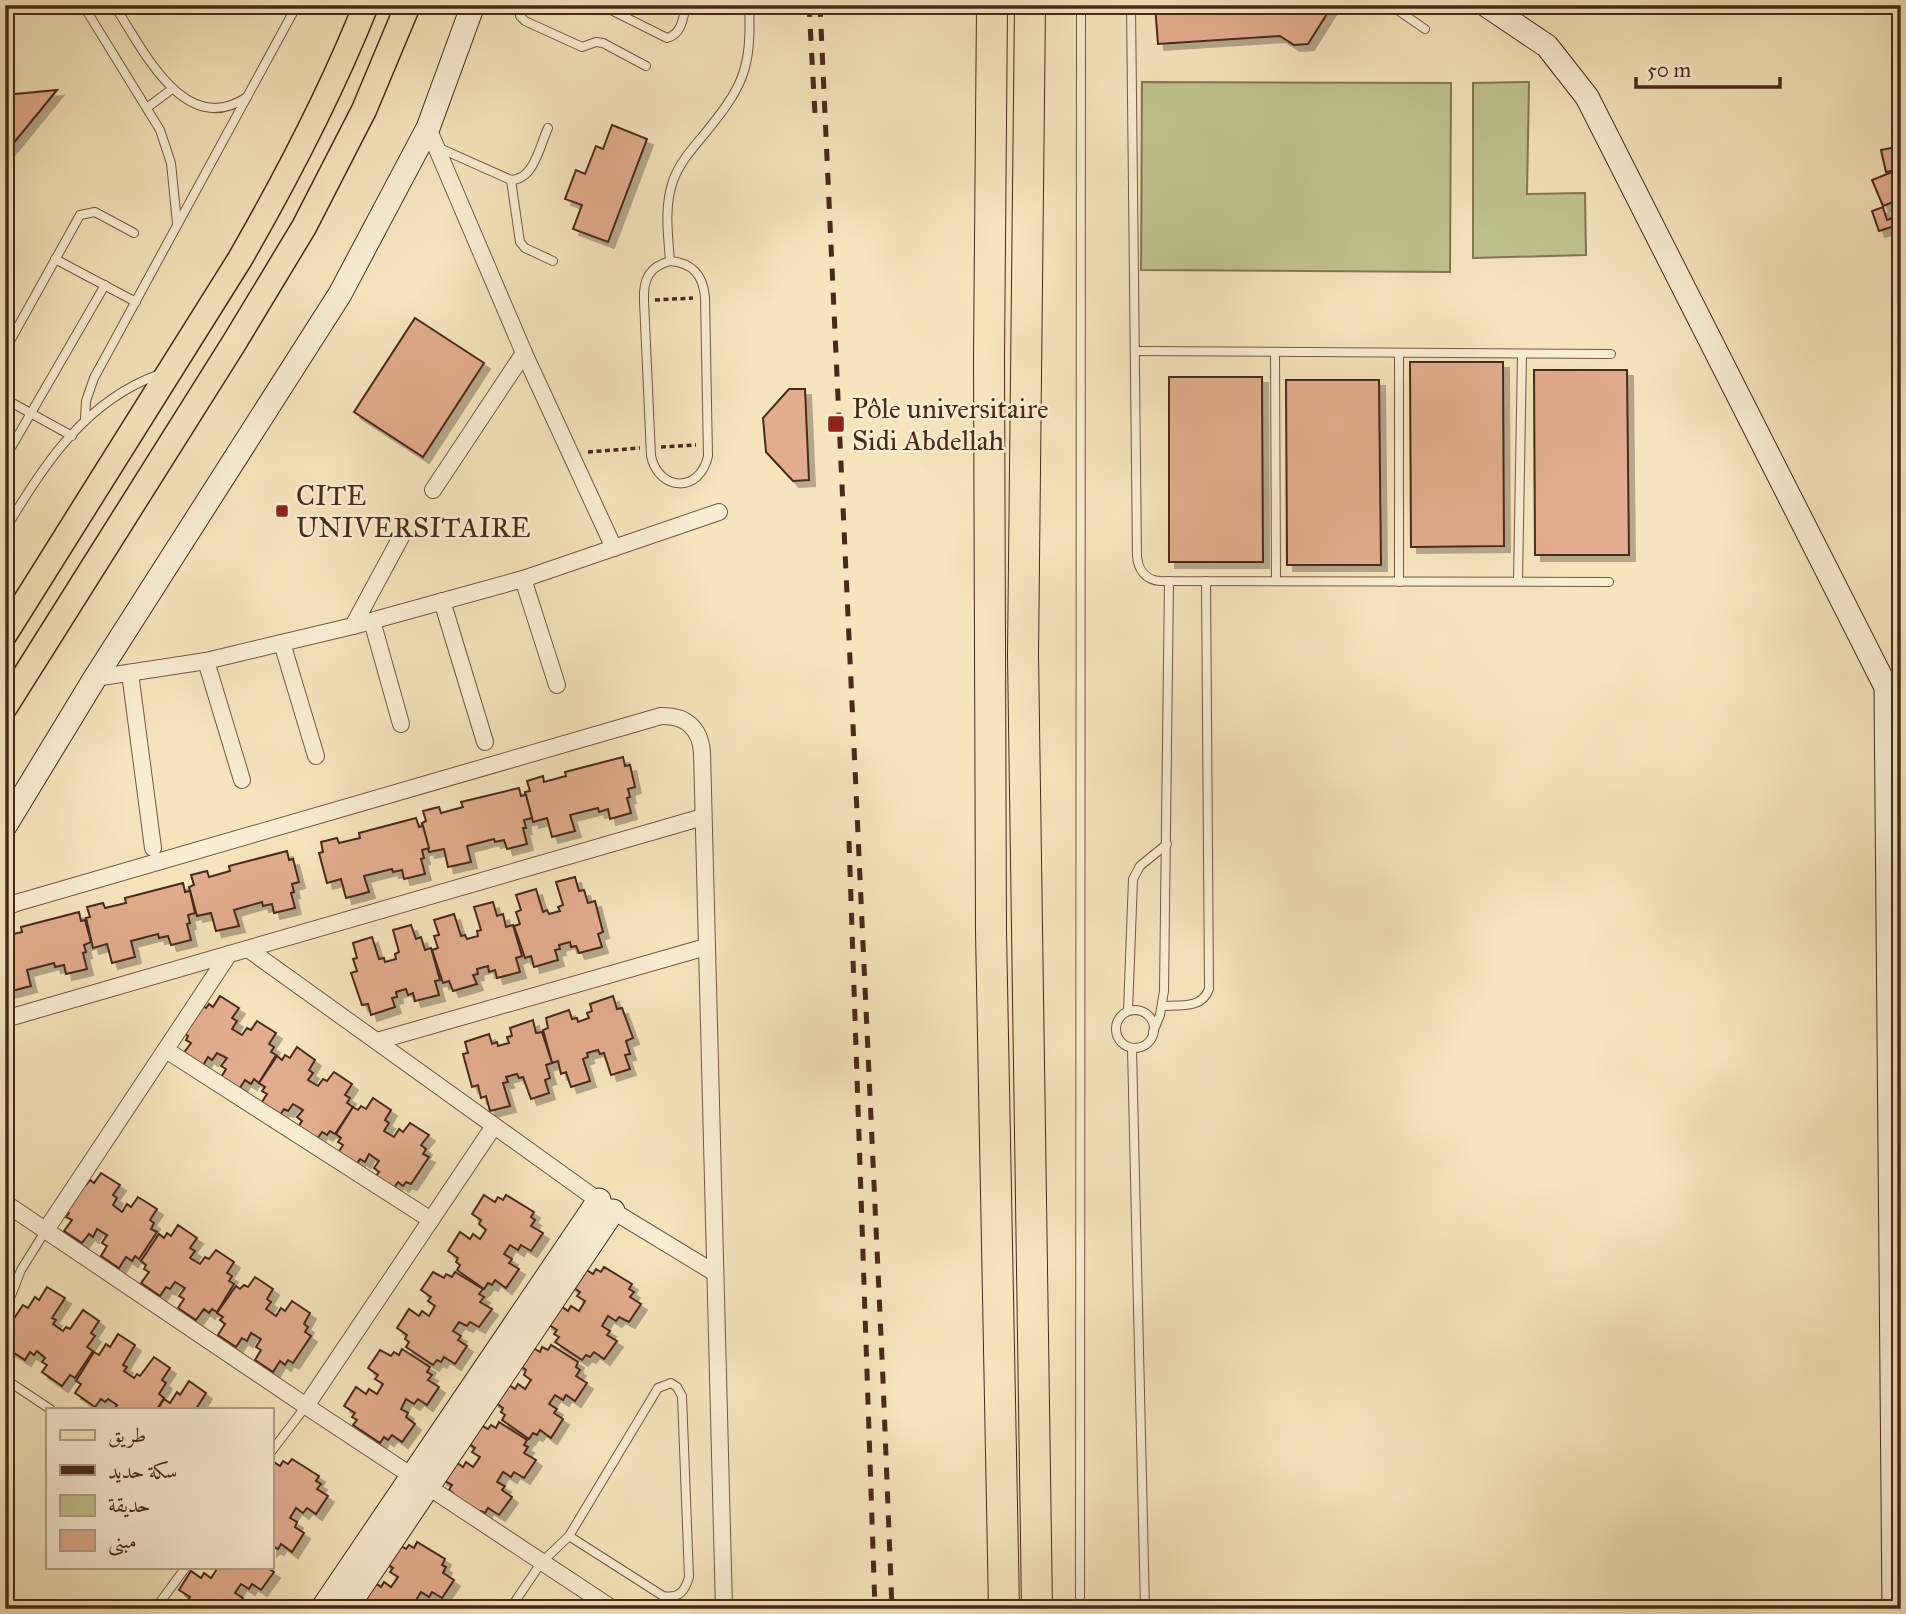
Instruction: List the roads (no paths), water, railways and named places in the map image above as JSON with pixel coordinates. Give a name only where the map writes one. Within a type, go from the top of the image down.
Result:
[{"type":"highway","points":[[992,5],[989,345],[990,932],[1004,1609]]},
{"type":"highway","points":[[1030,5],[1023,654],[1037,1609]]},
{"type":"main road","points":[[5,634],[272,203],[331,87],[366,5]]},
{"type":"main road","points":[[5,707],[234,343],[304,226],[364,110],[408,5]]},
{"type":"street","points":[[5,826],[95,678],[340,293],[431,137],[473,5]]},
{"type":"street","points":[[1486,5],[1547,46],[1587,97],[1886,687],[1894,1609]]},
{"type":"street","points":[[431,137],[524,353],[614,548]]},
{"type":"street","points":[[433,490],[524,353]]},
{"type":"street","points":[[95,678],[206,661],[372,621],[523,579],[719,512]]},
{"type":"street","points":[[353,626],[401,537]]},
{"type":"street","points":[[523,579],[557,685]]},
{"type":"street","points":[[442,601],[485,742]]},
{"type":"street","points":[[372,621],[401,724]]},
{"type":"street","points":[[282,643],[316,756]]},
{"type":"street","points":[[206,661],[242,780]]},
{"type":"street","points":[[130,673],[153,848]]},
{"type":"street","points":[[5,908],[661,716],[674,715],[695,729],[701,740],[724,1609]]},
{"type":"street","points":[[5,1019],[703,817]]},
{"type":"street","points":[[377,1041],[706,947]]},
{"type":"street","points":[[248,949],[606,1206],[715,1273]]},
{"type":"street","points":[[46,1230],[229,954]]},
{"type":"street","points":[[166,1050],[431,1220]]},
{"type":"street","points":[[306,1406],[494,1126]]},
{"type":"street","points":[[5,1203],[613,1609]]},
{"type":"street","points":[[322,1609],[421,1480],[606,1206]]},
{"type":"street","points":[[346,1609],[421,1480]]},
{"type":"lane","points":[[83,5],[160,130],[171,163],[177,224]]},
{"type":"lane","points":[[114,5],[172,89],[188,102],[211,108],[237,103],[249,96]]},
{"type":"lane","points":[[85,419],[89,389],[297,5]]},
{"type":"lane","points":[[523,5],[520,16],[523,20],[582,47],[596,42],[603,43],[646,66]]},
{"type":"lane","points":[[601,5],[667,38],[677,33],[680,28],[686,5]]},
{"type":"lane","points":[[670,261],[667,219],[673,182],[680,166],[731,102],[739,87],[749,56],[749,5]]},
{"type":"lane","points":[[1080,1609],[1081,5]]},
{"type":"lane","points":[[1131,5],[1138,562],[1142,572],[1150,579],[1169,581],[1609,582]]},
{"type":"lane","points":[[1390,5],[1425,29]]},
{"type":"lane","points":[[148,107],[172,89]]},
{"type":"lane","points":[[431,137],[511,180],[520,179],[528,173],[548,128]]},
{"type":"lane","points":[[511,180],[520,242],[525,248],[553,261]]},
{"type":"lane","points":[[5,350],[80,215],[94,212],[134,233]]},
{"type":"lane","points":[[55,258],[136,302]]},
{"type":"lane","points":[[670,261],[682,262],[693,268],[700,276],[705,297],[708,456],[706,467],[699,476],[680,484],[659,475],[651,456],[643,286],[658,265],[670,261]]},
{"type":"lane","points":[[5,458],[105,285]]},
{"type":"lane","points":[[1135,352],[1611,354]]},
{"type":"lane","points":[[1275,352],[1276,581]]},
{"type":"lane","points":[[1399,353],[1399,582]]},
{"type":"lane","points":[[1518,582],[1522,354]]},
{"type":"lane","points":[[5,530],[40,476],[85,419],[125,389],[169,371]]},
{"type":"lane","points":[[5,399],[72,436]]},
{"type":"lane","points":[[1153,1032],[1151,1020],[1146,1014],[1141,1011],[1128,1011],[1118,1020],[1116,1034],[1125,1045],[1132,1048],[1146,1045],[1153,1032],[1162,1006],[1167,844],[1169,581]]},
{"type":"lane","points":[[1162,1006],[1197,1003],[1205,998],[1209,989],[1206,581]]},
{"type":"lane","points":[[1128,1011],[1133,879],[1140,866],[1167,844]]},
{"type":"lane","points":[[1132,1048],[1145,1609]]},
{"type":"lane","points":[[5,1311],[21,1270],[46,1230]]},
{"type":"lane","points":[[5,1379],[48,1408]]},
{"type":"lane","points":[[510,1609],[541,1563],[569,1536],[657,1388],[671,1383],[677,1387],[682,1396],[689,1577],[686,1587],[679,1595],[663,1596],[569,1536]]},
{"type":"lane","points":[[5,1395],[8,1410],[5,1431]]},
{"type":"lane","points":[[273,1449],[306,1406]]},
{"type":"lane","points":[[155,1609],[185,1568]]},
{"type":"railway","points":[[809,5],[815,114]]},
{"type":"railway","points":[[820,5],[892,1609]]},
{"type":"railway","points":[[849,841],[875,1609]]},
{"type":"place","name":"Pôle universitaire Sidi Abdellah","points":[[836,424]]},
{"type":"place","name":"CITE UNIVERSITAIRE","points":[[282,511]]}]
